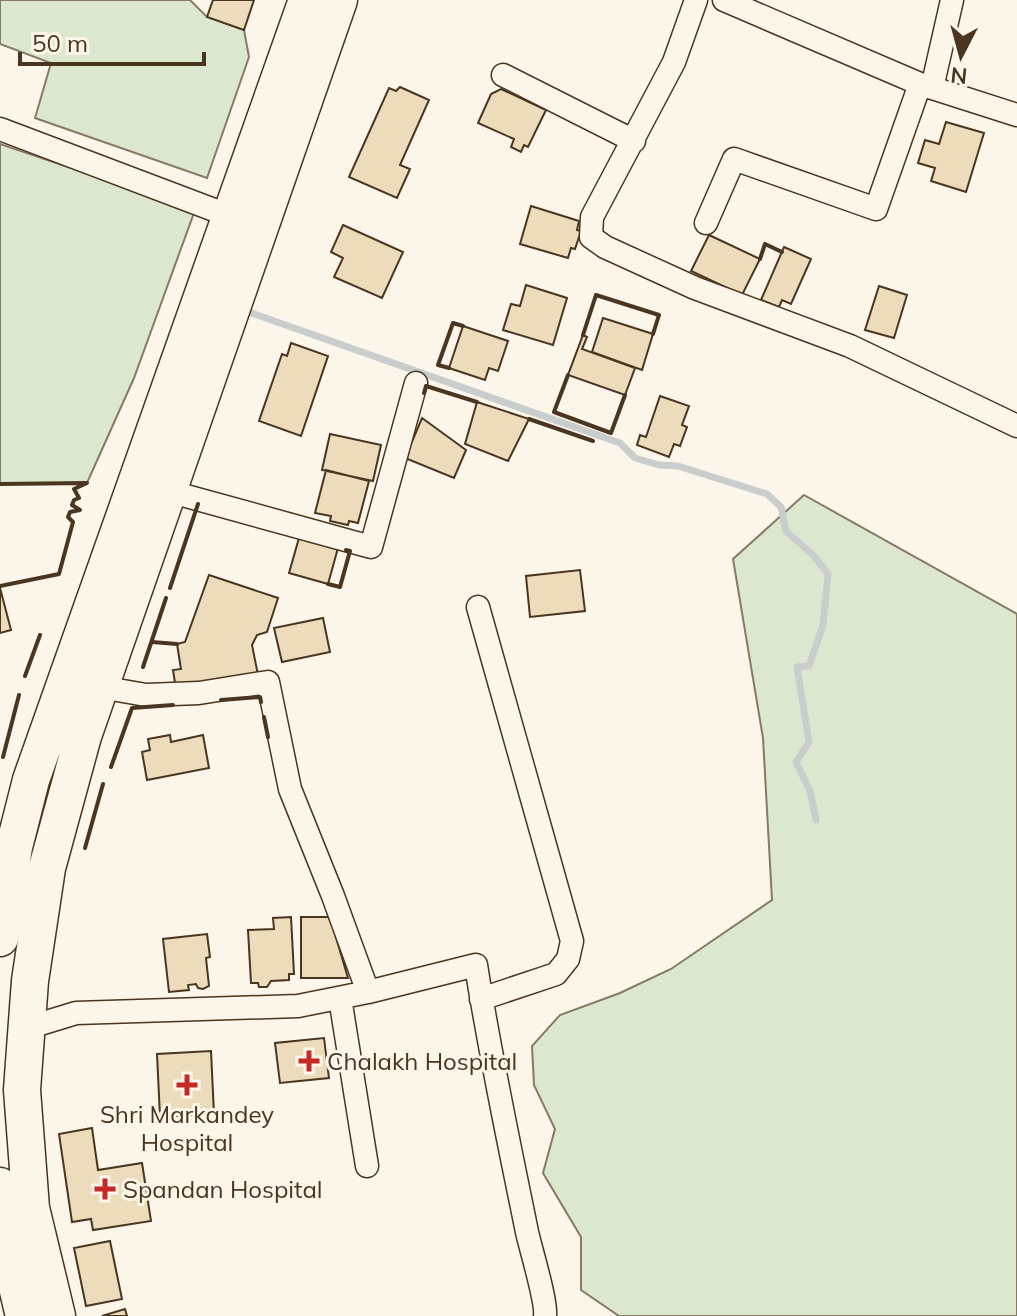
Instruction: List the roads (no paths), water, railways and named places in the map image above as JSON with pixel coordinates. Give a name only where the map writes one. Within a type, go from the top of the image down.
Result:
[{"type":"highway","points":[[0,938],[14,847],[31,780],[307,0]]},
{"type":"highway","points":[[26,1315],[31,1208],[22,1090],[30,981],[47,868],[83,736],[339,0]]},
{"type":"highway","points":[[0,1186],[4,1232],[26,1315]]},
{"type":"street","points":[[696,0],[674,62],[592,217],[591,237],[605,247],[707,293],[850,346],[1017,426]]},
{"type":"street","points":[[724,0],[926,86],[1017,115]]},
{"type":"street","points":[[706,223],[734,159],[876,209],[926,86],[952,0]]},
{"type":"street","points":[[503,75],[634,141]]},
{"type":"street","points":[[0,129],[230,216]]},
{"type":"street","points":[[168,491],[371,547],[416,383]]},
{"type":"street","points":[[478,607],[572,941],[568,959],[556,974],[481,999]]},
{"type":"street","points":[[100,687],[146,695],[199,693],[268,682],[290,789],[368,992]]},
{"type":"street","points":[[27,1028],[76,1013],[298,1006],[476,965],[491,1056],[545,1316]]},
{"type":"street","points":[[340,998],[367,1166]]},
{"type":"waterway","points":[[243,310],[620,443],[635,458],[659,465],[678,466],[767,494],[781,507],[786,531],[814,556],[828,574],[823,625],[809,666],[797,667],[809,742],[796,762],[810,791],[816,820]]},
{"type":"place","name":"Chalakh Hospital","points":[[309,1061]]},
{"type":"place","name":"Shri Markandey Hospital","points":[[187,1085]]},
{"type":"place","name":"Spandan Hospital","points":[[105,1189]]}]
